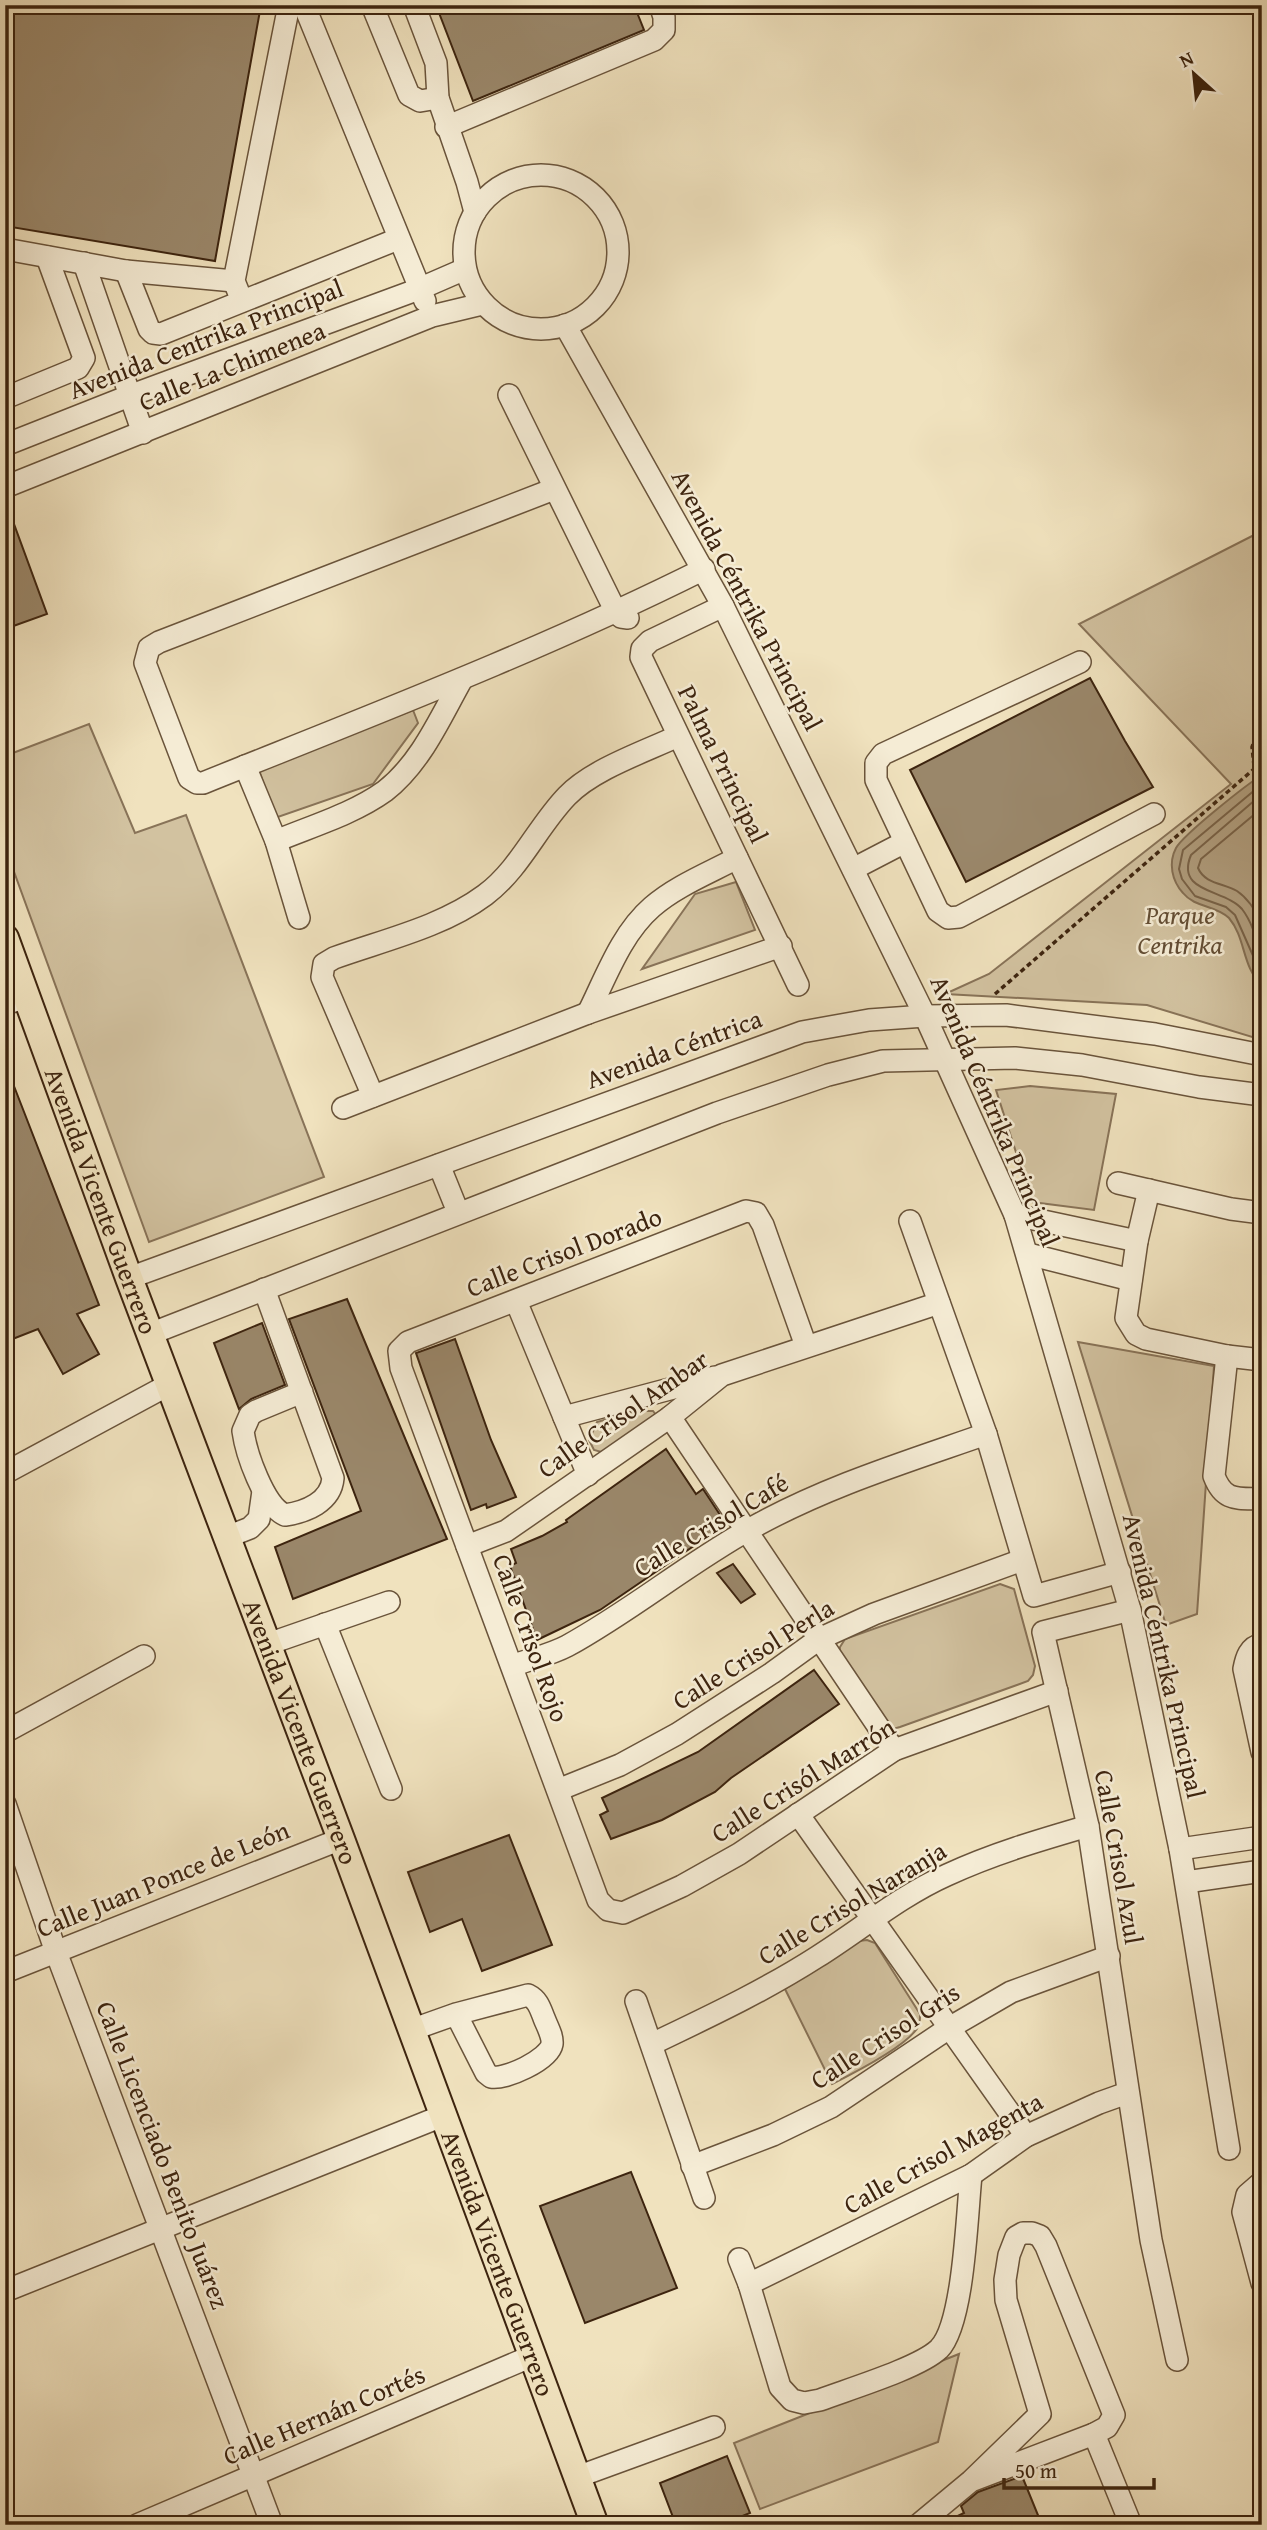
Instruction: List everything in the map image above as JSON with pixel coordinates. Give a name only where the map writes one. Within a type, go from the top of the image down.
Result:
[{"type":"main road","name":"Avenida Vicente Guerrero","points":[[5,938],[16,1000],[130,1278],[595,2525]]},
{"type":"street","points":[[238,291],[289,5]]},
{"type":"street","points":[[304,5],[398,239],[432,316]]},
{"type":"street","points":[[372,5],[408,95],[420,101],[438,98]]},
{"type":"street","points":[[414,5],[436,62],[438,98],[475,212]]},
{"type":"street","points":[[446,127],[654,40],[660,35],[665,24],[660,5]]},
{"type":"street","points":[[533,175],[557,176],[579,184],[598,199],[615,230],[618,265],[611,288],[597,307],[578,321],[553,329],[527,329],[503,320],[482,304],[465,269],[463,250],[466,230],[475,212],[490,194],[510,181],[533,175]]},
{"type":"street","points":[[126,271],[149,329],[156,334],[168,332],[238,291],[398,239]]},
{"type":"street","points":[[5,249],[238,291]]},
{"type":"street","points":[[5,398],[78,368],[84,358],[47,257]]},
{"type":"street","points":[[84,263],[143,433]]},
{"type":"street","name":"Avenida Centrika Principal","points":[[5,445],[129,396],[419,289],[465,269]]},
{"type":"street","name":"Calle La Chimenea","points":[[5,487],[432,316],[482,304]]},
{"type":"street","name":"Avenida Céntrika Principal","points":[[565,325],[707,574],[925,1016],[1015,1215],[1130,1610],[1180,1849],[1229,2149]]},
{"type":"street","points":[[509,395],[616,612]]},
{"type":"street","points":[[554,489],[149,648],[145,663],[189,778],[203,783],[462,679],[707,574]]},
{"type":"street","name":"Palma Principal","points":[[723,606],[650,641],[642,649],[643,662],[799,985]]},
{"type":"street","points":[[1080,662],[883,754],[876,762],[876,780],[938,911],[943,916],[953,918],[1154,814]]},
{"type":"street","points":[[276,841],[354,808],[385,790],[406,771],[420,753],[462,679]]},
{"type":"street","points":[[373,1096],[322,977],[324,964],[468,907],[489,892],[512,868],[568,794],[598,774],[678,736]]},
{"type":"street","points":[[246,766],[276,841],[299,918]]},
{"type":"street","points":[[855,872],[907,846]]},
{"type":"street","points":[[588,1013],[625,939],[645,914],[677,890],[737,858]]},
{"type":"street","points":[[343,1108],[588,1013],[781,946]]},
{"type":"street","name":"Avenida Céntrica","points":[[130,1278],[802,1032],[869,1020],[1006,1015],[1155,1034],[1262,1055]]},
{"type":"street","points":[[150,1334],[718,1112],[828,1074],[883,1061],[1016,1058],[1082,1065],[1199,1087],[1262,1095]]},
{"type":"street","points":[[439,1165],[458,1212]]},
{"type":"street","points":[[1118,1183],[1231,1209],[1262,1213]]},
{"type":"street","points":[[1149,1190],[1137,1241],[1126,1318],[1136,1334],[1146,1339],[1227,1356],[1262,1360]]},
{"type":"street","name":"Calle Crisol Dorado","points":[[401,1368],[399,1351],[403,1345],[746,1211],[756,1213],[763,1224],[806,1346]]},
{"type":"street","points":[[1015,1215],[1137,1241]]},
{"type":"street","points":[[910,1221],[986,1434],[1034,1596],[1120,1573]]},
{"type":"street","points":[[1028,1254],[1132,1280]]},
{"type":"street","points":[[264,1289],[302,1392],[333,1478],[332,1486],[323,1501],[285,1515],[273,1507],[263,1491],[243,1431],[246,1422],[256,1411],[302,1392]]},
{"type":"street","points":[[516,1301],[588,1475]]},
{"type":"street","name":"Calle Crisol Ambar","points":[[467,1546],[506,1531],[670,1417],[722,1374],[939,1303]]},
{"type":"street","points":[[1227,1356],[1214,1472],[1223,1494],[1262,1499]]},
{"type":"street","name":"Calle Crisol Rojo","points":[[401,1368],[598,1900],[608,1910],[623,1913]]},
{"type":"street","points":[[565,1417],[722,1374]]},
{"type":"street","points":[[5,1473],[170,1384]]},
{"type":"street","points":[[670,1417],[894,1750]]},
{"type":"street","name":"Calle Crisol Café","points":[[512,1666],[564,1647],[786,1508],[844,1484],[986,1434]]},
{"type":"street","points":[[227,1536],[250,1528],[259,1519],[263,1491]]},
{"type":"street","name":"Calle Crisol Perla","points":[[558,1790],[621,1765],[677,1734],[772,1673],[819,1639],[874,1614],[1022,1560]]},
{"type":"street","points":[[268,1644],[389,1602]]},
{"type":"street","name":"Calle Crisol Azul","points":[[1130,1610],[1044,1632],[1088,1826],[1151,2240],[1177,2360]]},
{"type":"street","points":[[325,1624],[391,1789]]},
{"type":"street","points":[[1260,1645],[1252,1648],[1244,1669],[1262,1752]]},
{"type":"street","points":[[5,1732],[144,1656]]},
{"type":"street","name":"Calle Crisól Marrón","points":[[623,1913],[716,1867],[894,1750],[1057,1691]]},
{"type":"street","name":"Calle Licenciado Benito Juárez","points":[[5,1804],[56,1952],[272,2525]]},
{"type":"street","points":[[798,1814],[1026,2136]]},
{"type":"street","name":"Calle Crisol Naranja","points":[[652,2044],[732,2006],[786,1976],[909,1895],[946,1875],[999,1853],[1088,1826]]},
{"type":"street","points":[[1180,1849],[1262,1838]]},
{"type":"street","name":"Calle Juan Ponce de León","points":[[5,1972],[341,1839]]},
{"type":"street","points":[[1186,1882],[1262,1871]]},
{"type":"street","name":"Calle Crisol Gris","points":[[692,2166],[773,2135],[831,2106],[949,2028],[1011,1992],[1109,1956]]},
{"type":"street","points":[[411,2030],[456,2014],[528,1995],[537,2001],[552,2037],[551,2047],[545,2056],[521,2069],[504,2077],[491,2077],[486,2073],[456,2014]]},
{"type":"street","points":[[636,2001],[704,2197]]},
{"type":"street","name":"Calle Crisol Magenta","points":[[749,2284],[971,2175],[1026,2136],[1127,2093]]},
{"type":"street","points":[[5,2291],[442,2116]]},
{"type":"street","points":[[739,2259],[749,2284],[774,2374],[786,2396],[804,2403],[820,2400],[918,2362],[939,2349],[948,2338],[957,2313],[971,2175]]},
{"type":"street","points":[[1254,2189],[1243,2212],[1262,2283]]},
{"type":"street","points":[[971,2481],[1094,2434],[1112,2421],[1113,2409],[1046,2246],[1040,2236],[1023,2233],[1013,2242],[1009,2255],[1005,2280],[1006,2300],[1051,2449]]},
{"type":"street","name":"Calle Hernán Cortés","points":[[137,2525],[532,2356]]},
{"type":"street","points":[[918,2525],[971,2481],[1040,2414]]},
{"type":"street","points":[[577,2477],[713,2427]]},
{"type":"street","points":[[1094,2434],[1130,2525]]},
{"type":"path","points":[[1254,766],[1252,747],[1262,719]]},
{"type":"path","points":[[969,1015],[1040,957],[1254,766],[1262,762]]},
{"type":"green space","name":"Parque Centrika","points":[[1262,531],[1262,1040],[1147,1005],[945,994],[989,974],[1231,784],[1079,624]]},
{"type":"green space","points":[[413,710],[418,723],[373,784],[275,818],[259,770]]},
{"type":"green space","points":[[89,724],[135,833],[186,815],[324,1177],[149,1242],[5,847],[5,756]]},
{"type":"green space","points":[[736,882],[755,930],[642,969],[695,894]]},
{"type":"green space","points":[[1030,1086],[1116,1094],[1094,1210],[1032,1202],[996,1090]]},
{"type":"green space","points":[[1078,1342],[1214,1366],[1197,1614],[1166,1625]]},
{"type":"green space","points":[[634,1411],[653,1411],[656,1415],[605,1453],[594,1450],[589,1440],[597,1422]]},
{"type":"green space","points":[[1000,1584],[1014,1589],[1035,1666],[1033,1675],[1028,1681],[900,1727],[893,1729],[886,1725],[839,1655],[845,1639]]},
{"type":"green space","points":[[859,1941],[875,1943],[920,2014],[919,2024],[905,2041],[832,2084],[785,1989]]},
{"type":"green space","points":[[959,2354],[938,2442],[760,2509],[734,2443]]},
{"type":"water","points":[[1262,775],[1262,985],[1247,962],[1239,935],[1229,918],[1188,898],[1176,883],[1172,866],[1176,848],[1181,841]]},
{"type":"building","points":[[5,5],[261,5],[215,261],[5,226]]},
{"type":"building","points":[[436,5],[634,5],[644,30],[473,101]]},
{"type":"building","points":[[5,505],[47,614],[5,629]]},
{"type":"building","points":[[1090,678],[1153,787],[966,882],[910,770]]},
{"type":"building","points":[[5,1063],[99,1305],[77,1314],[99,1354],[63,1374],[38,1329],[5,1342]]},
{"type":"building","points":[[347,1299],[447,1539],[293,1599],[275,1547],[361,1511],[289,1319]]},
{"type":"building","points":[[262,1323],[285,1385],[251,1399],[239,1409],[214,1343]]},
{"type":"building","points":[[455,1339],[491,1440],[516,1497],[487,1508],[486,1504],[471,1510],[416,1353]]},
{"type":"building","points":[[666,1449],[696,1494],[703,1489],[726,1524],[600,1610],[537,1640],[510,1566],[516,1563],[511,1549],[567,1522],[566,1520]]},
{"type":"building","points":[[733,1564],[755,1594],[741,1603],[717,1573]]},
{"type":"building","points":[[814,1670],[839,1704],[731,1778],[715,1792],[662,1820],[611,1839],[600,1815],[608,1811],[602,1798],[698,1752]]},
{"type":"building","points":[[509,1835],[552,1945],[482,1971],[462,1919],[430,1932],[408,1872]]},
{"type":"building","points":[[631,2172],[677,2288],[585,2323],[540,2206]]},
{"type":"building","points":[[727,2456],[750,2513],[720,2525],[676,2525],[660,2483]]},
{"type":"building","points":[[1022,2476],[1042,2525],[939,2525],[964,2513],[961,2506],[978,2492]]}]
